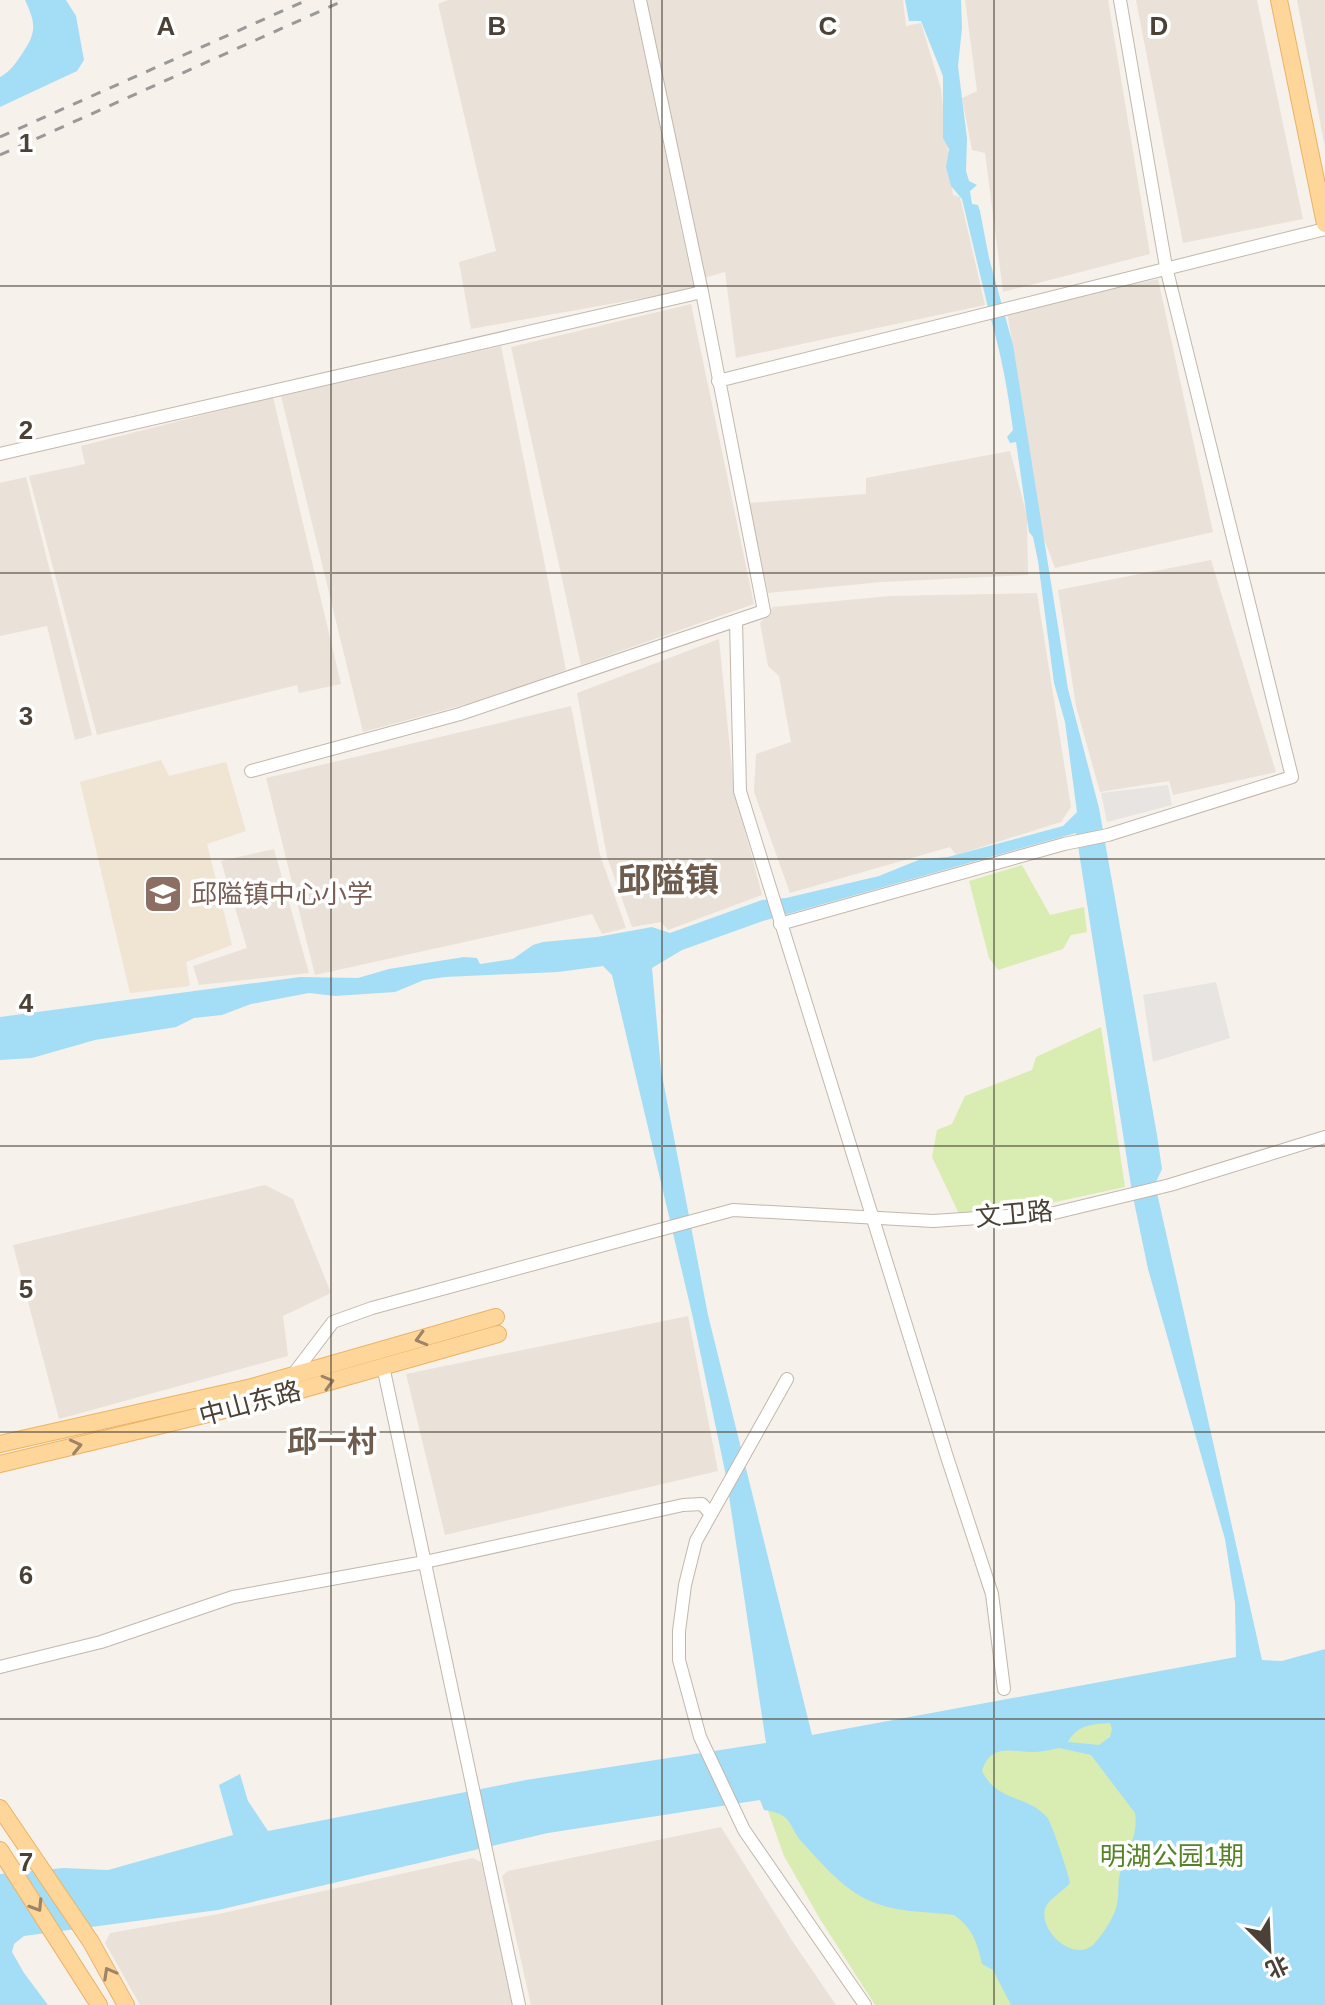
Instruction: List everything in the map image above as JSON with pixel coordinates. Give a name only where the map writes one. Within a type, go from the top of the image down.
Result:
[{"type":"main road","points":[[1279,0],[1325,226]]},
{"type":"main road","name":"中山东路","points":[[0,1444],[252,1387],[497,1326],[383,1366],[258,1402],[0,1464]]},
{"type":"main road","points":[[0,1808],[91,1942],[126,2005]]},
{"type":"main road","points":[[4,1856],[99,2005]]},
{"type":"street","points":[[251,771],[460,714],[764,611],[702,292],[640,0]]},
{"type":"street","points":[[780,924],[1064,844],[1108,835],[1292,777],[1166,267],[1120,0]]},
{"type":"street","points":[[718,381],[1325,226]]},
{"type":"street","points":[[0,454],[702,292]]},
{"type":"street","points":[[736,621],[740,791],[992,1594],[1004,1689]]},
{"type":"street","name":"文卫路","points":[[292,1376],[333,1322],[372,1308],[733,1210],[933,1221],[1054,1213],[1170,1185],[1325,1137]]},
{"type":"street","points":[[383,1366],[519,2005]]},
{"type":"street","points":[[787,1379],[696,1541],[685,1585],[679,1660],[700,1737],[744,1830],[865,2005]]},
{"type":"street","points":[[0,1667],[101,1642],[233,1597],[425,1562],[683,1505],[702,1504],[710,1513]]},
{"type":"shaded area","points":[[448,0],[633,0],[694,289],[471,329],[459,262],[496,251],[438,4]]},
{"type":"shaded area","points":[[646,0],[903,0],[906,26],[921,23],[941,89],[953,195],[960,197],[985,305],[736,358],[725,272],[704,278]]},
{"type":"shaded area","points":[[965,0],[1108,0],[1150,254],[1003,292],[985,153],[972,150],[962,98],[977,91]]},
{"type":"shaded area","points":[[1136,0],[1257,0],[1303,219],[1183,243]]},
{"type":"shaded area","points":[[1297,0],[1325,0],[1325,148]]},
{"type":"shaded area","points":[[1158,279],[1213,532],[1055,568],[1043,536],[1007,311]]},
{"type":"shaded area","points":[[691,304],[754,604],[581,665],[511,347]]},
{"type":"shaded area","points":[[501,346],[566,670],[478,701],[363,732],[281,396]]},
{"type":"shaded area","points":[[273,397],[341,684],[299,693],[297,685],[97,735],[29,476],[85,464],[81,446]]},
{"type":"shaded area","points":[[1010,451],[1027,516],[1028,575],[882,582],[768,593],[749,503],[866,494],[866,478]]},
{"type":"shaded area","points":[[26,477],[92,735],[75,740],[47,626],[0,636],[0,483]]},
{"type":"shaded area","points":[[1211,560],[1276,772],[1173,795],[1169,781],[1100,792],[1076,706],[1058,590]]},
{"type":"shaded area","points":[[1037,593],[1071,807],[1061,822],[956,855],[950,847],[790,893],[754,792],[756,754],[791,742],[779,676],[768,666],[760,623],[773,607],[890,596]]},
{"type":"shaded area","points":[[719,639],[734,790],[762,895],[668,930],[661,922],[632,927],[607,857],[577,693]]},
{"type":"shaded area","points":[[571,706],[600,855],[626,928],[602,934],[592,914],[315,975],[266,778]]},
{"type":"shaded area","name":"邱隘镇中心小学","points":[[161,760],[169,776],[226,762],[246,831],[207,844],[232,945],[186,962],[190,986],[130,993],[80,782]]},
{"type":"shaded area","points":[[1168,785],[1172,805],[1107,822],[1101,793]]},
{"type":"shaded area","points":[[274,849],[309,973],[199,985],[193,966],[247,948],[221,861]]},
{"type":"shaded area","points":[[1216,982],[1230,1038],[1153,1062],[1143,995]]},
{"type":"shaded area","points":[[265,1185],[293,1199],[331,1293],[283,1316],[288,1356],[59,1419],[13,1245]]},
{"type":"shaded area","points":[[688,1316],[718,1471],[445,1535],[406,1374]]},
{"type":"shaded area","points":[[721,1827],[836,2005],[531,2005],[502,1876],[508,1871]]},
{"type":"shaded area","points":[[473,1858],[481,1862],[513,2005],[140,2005],[105,1943],[110,1933],[219,1914]]},
{"type":"green space","points":[[1022,865],[1050,915],[1084,907],[1087,932],[1071,935],[1063,949],[998,970],[989,958],[969,881]]},
{"type":"green space","points":[[1101,1027],[1125,1187],[963,1222],[932,1157],[937,1130],[952,1124],[965,1096],[1032,1070],[1036,1057]]},
{"type":"green space","name":"明湖公园1期","points":[[1325,1675],[1325,2005],[875,2005],[784,1856],[767,1808],[1087,1721]]},
{"type":"water","points":[[25,0],[66,0],[76,16],[84,60],[77,71],[0,107],[0,77],[15,64],[32,34],[33,22]]},
{"type":"water","points":[[905,0],[961,0],[958,66],[967,138],[966,171],[969,181],[977,185],[970,191],[972,204],[978,205],[980,211],[989,258],[1013,345],[1068,689],[1099,808],[1157,1135],[1162,1169],[1155,1184],[1262,1660],[1282,1661],[1325,1649],[1325,2005],[1011,2005],[993,1970],[982,1964],[973,1936],[954,1915],[908,1911],[875,1903],[855,1893],[800,1840],[787,1819],[764,1810],[760,1800],[548,1833],[218,1910],[24,1936],[14,1944],[12,1952],[48,2005],[0,2005],[0,1874],[64,1868],[108,1870],[233,1835],[219,1785],[240,1774],[248,1801],[268,1831],[526,1780],[766,1743],[726,1476],[693,1318],[612,975],[603,966],[558,972],[445,977],[424,980],[395,992],[335,996],[309,993],[251,1004],[222,1015],[194,1018],[176,1027],[95,1040],[32,1058],[0,1060],[0,1017],[300,977],[358,978],[389,969],[464,957],[477,958],[480,964],[513,959],[543,942],[597,937],[652,927],[670,933],[762,900],[786,898],[879,876],[921,859],[948,857],[1063,826],[1077,812],[1065,722],[1054,683],[1038,561],[1029,532],[1016,442],[1010,443],[1007,437],[1013,430],[1004,372],[962,199],[951,186],[946,167],[949,149],[943,138],[943,76],[921,21],[909,21]],"holes":[[[1076,833],[1132,1192],[1148,1269],[1225,1539],[1235,1603],[1236,1657],[812,1735],[708,1315],[661,1070],[652,968],[682,950],[763,921]],[[1110,1723],[1110,1737],[1099,1745],[1068,1742],[1080,1729]],[[1059,1748],[1091,1755],[1135,1813],[1135,1831],[1121,1869],[1114,1912],[1100,1937],[1085,1949],[1068,1947],[1047,1927],[1047,1905],[1070,1883],[1047,1817],[1030,1805],[1004,1794],[982,1771],[990,1756],[996,1753],[1009,1750],[1035,1752]]]},
{"type":"railway","points":[[0,137],[307,0]]},
{"type":"railway","points":[[0,155],[345,0]]},
{"type":"place","name":"邱隘镇中心小学","points":[[163,894]]},
{"type":"district","name":"邱隘镇","points":[[668,880]]},
{"type":"district","name":"邱一村","points":[[332,1442]]}]
